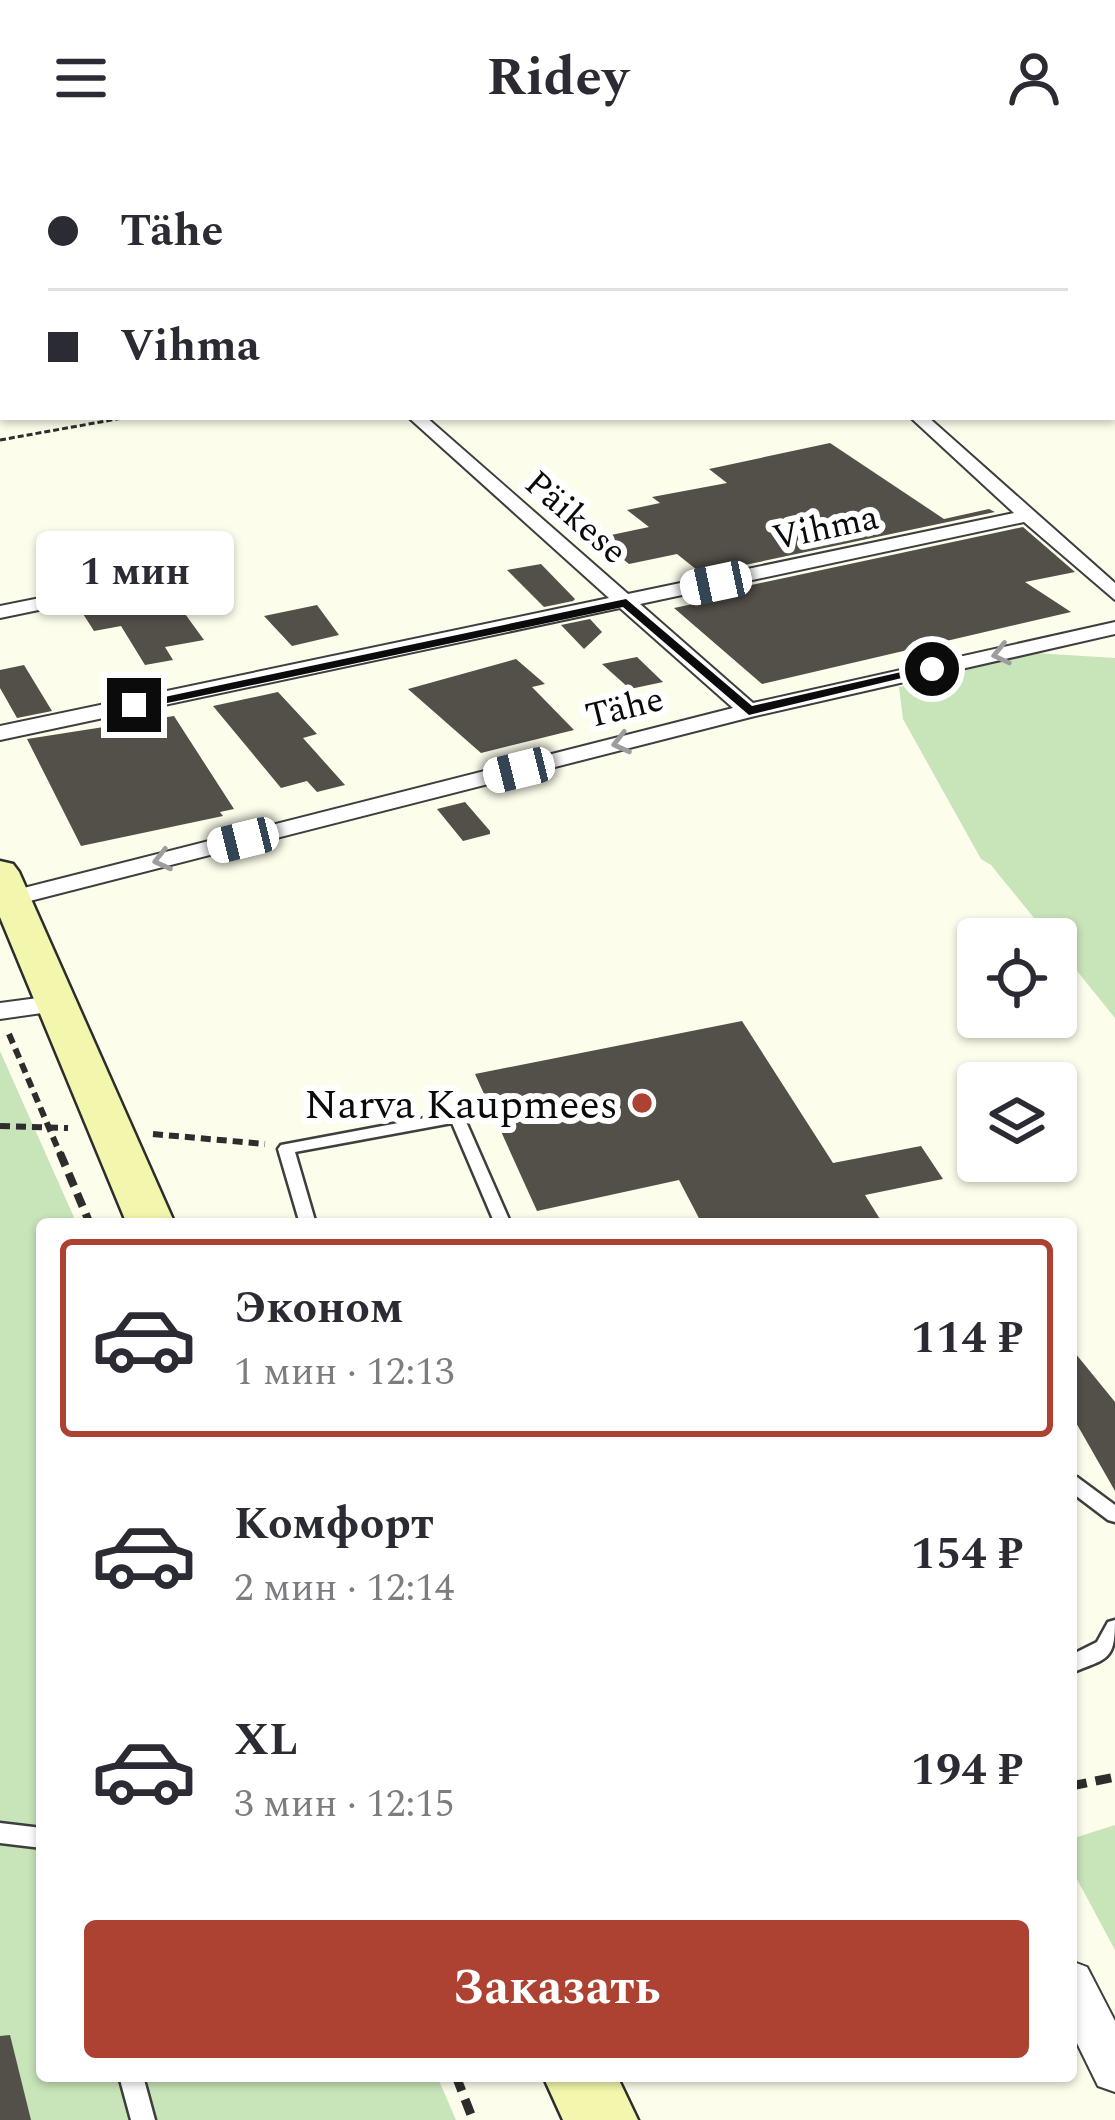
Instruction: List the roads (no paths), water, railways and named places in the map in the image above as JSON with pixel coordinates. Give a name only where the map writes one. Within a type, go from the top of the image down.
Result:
[{"type":"main road","points":[[6,885],[53,1004],[149,1218]]},
{"type":"main road","points":[[581,2082],[602,2120]]},
{"type":"street","name":"Päikese","points":[[419,420],[749,711]]},
{"type":"street","points":[[921,420],[1115,594]]},
{"type":"street","name":"Vihma","points":[[0,733],[1030,515]]},
{"type":"street","points":[[0,612],[75,597]]},
{"type":"street","name":"Tähe","points":[[6,885],[1115,628]]},
{"type":"street","points":[[0,1011],[53,1004]]},
{"type":"street","points":[[1077,1995],[1115,2069]]},
{"type":"lane","points":[[306,1218],[286,1149],[457,1118],[499,1218]]},
{"type":"lane","points":[[1077,1486],[1115,1515]]},
{"type":"lane","points":[[1077,1661],[1104,1648],[1115,1628]]},
{"type":"lane","points":[[0,1833],[36,1837]]},
{"type":"lane","points":[[133,2082],[143,2120]]},
{"type":"place","name":"Narva Kaupmees","points":[[642,1103]]}]
